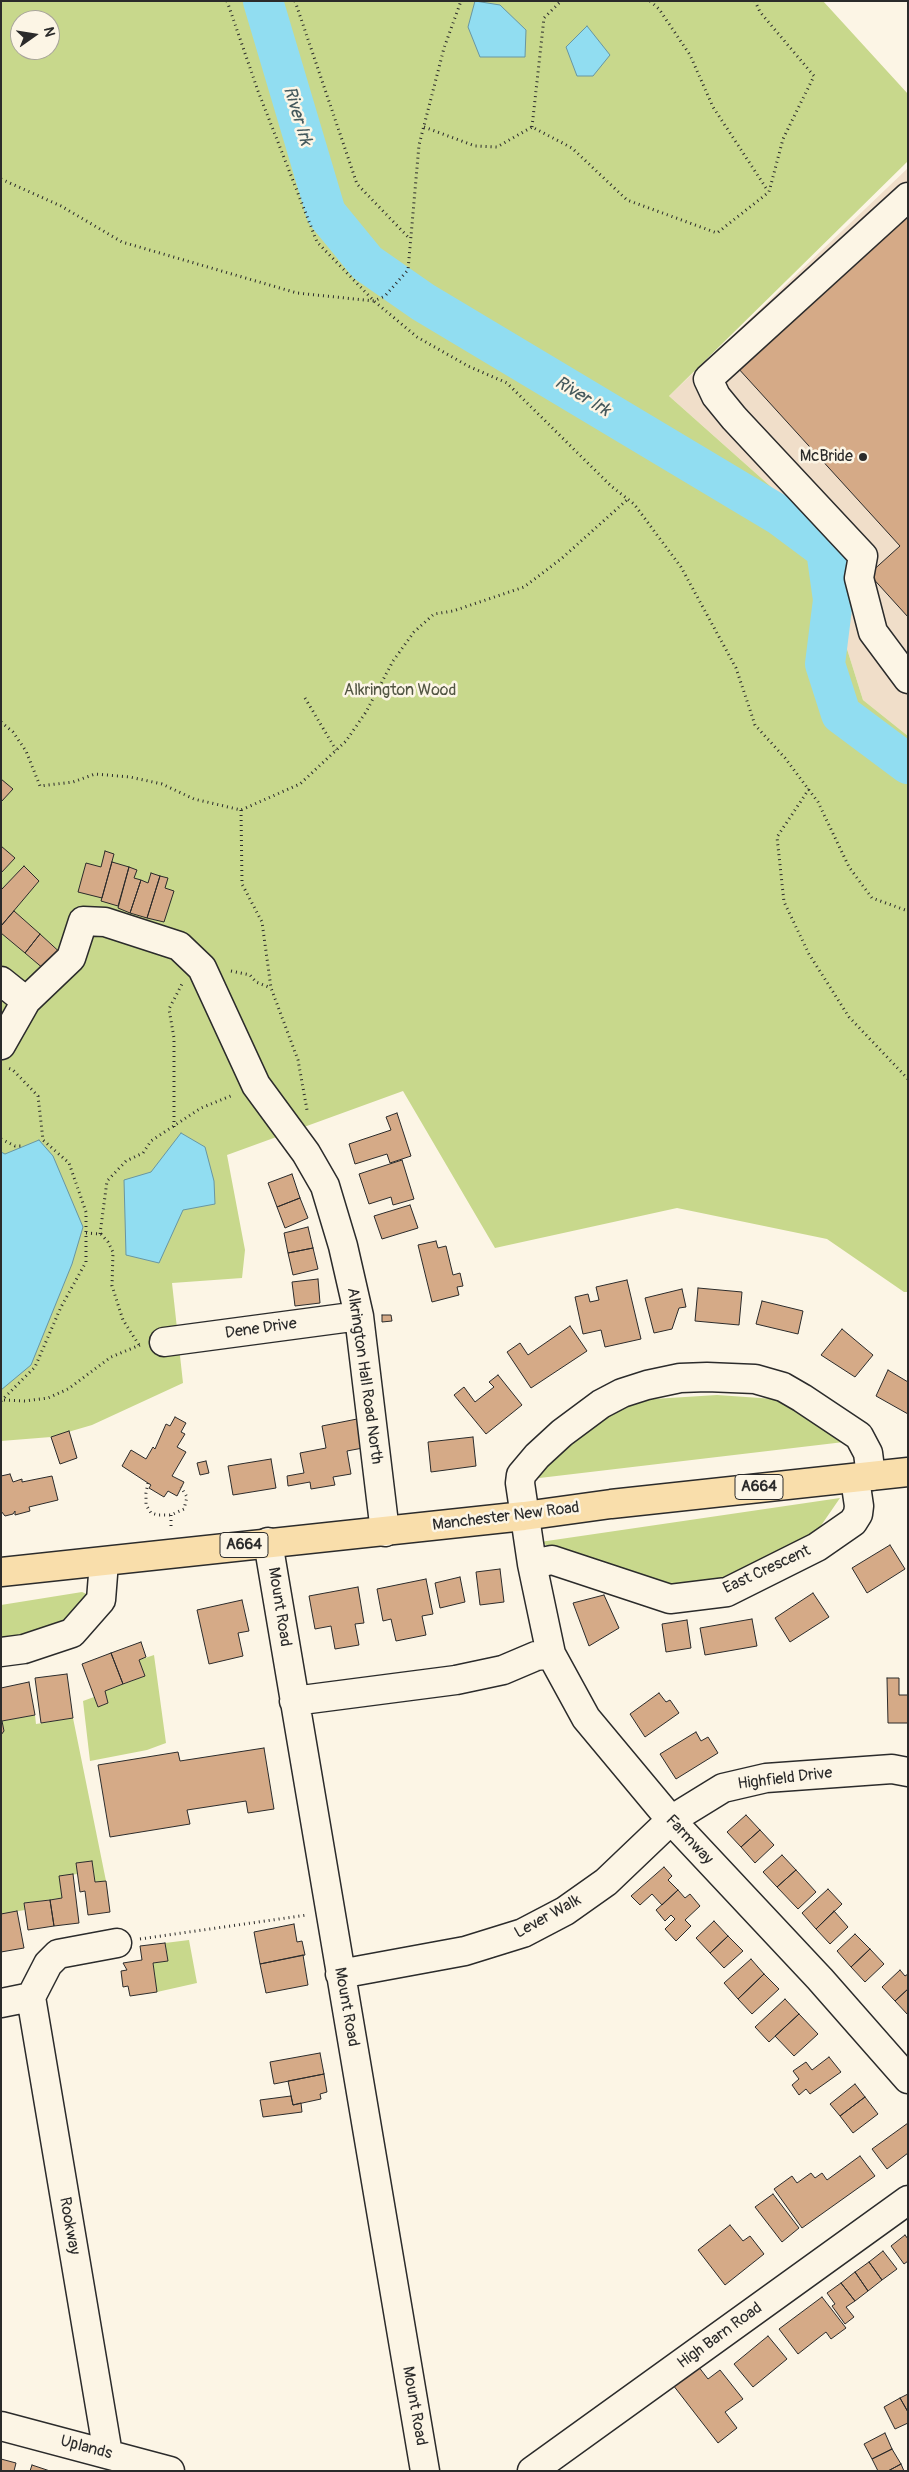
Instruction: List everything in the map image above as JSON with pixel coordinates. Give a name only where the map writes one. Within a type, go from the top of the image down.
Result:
[{"type":"main road","name":"Manchester New Road","points":[[104,1562],[268,1542],[385,1532],[611,1504],[908,1472]]},
{"type":"main road","name":"A664","points":[[1,1572],[104,1562]]},
{"type":"street","points":[[908,197],[708,379],[716,396],[734,418],[863,556],[859,578],[873,632],[908,679]]},
{"type":"street","name":"Alkrington Hall Road North","points":[[26,1001],[71,958],[83,921],[105,922],[179,946],[202,968],[256,1084],[306,1153],[325,1186],[343,1246],[358,1316],[385,1532]]},
{"type":"street","points":[[1,981],[26,1001],[1,1045]]},
{"type":"street","name":"Dene Drive","points":[[164,1342],[358,1316]]},
{"type":"street","name":"East Crescent","points":[[524,1516],[520,1483],[521,1474],[536,1456],[562,1434],[622,1393],[680,1378],[755,1379],[783,1387],[859,1436],[868,1453],[858,1514],[853,1522],[817,1547],[727,1592],[670,1599],[552,1560],[532,1564]]},
{"type":"street","points":[[524,1516],[532,1564]]},
{"type":"street","name":"Mount Road","points":[[268,1542],[425,2471]]},
{"type":"street","points":[[1,1652],[24,1649],[72,1633],[101,1600],[104,1562]]},
{"type":"street","name":"Farmway","points":[[532,1564],[551,1654],[586,1718],[671,1820],[820,1980],[908,2079]]},
{"type":"street","points":[[294,1701],[456,1680],[503,1670],[536,1656],[551,1654]]},
{"type":"street","name":"Highfield Drive","points":[[671,1820],[723,1788],[741,1782],[892,1769],[908,1772]]},
{"type":"street","name":"Lever Walk","points":[[340,1974],[465,1951],[523,1933],[565,1911],[606,1882],[671,1820]]},
{"type":"street","points":[[1,2003],[31,1997],[48,1964],[58,1954],[117,1942]]},
{"type":"street","name":"Rookway","points":[[31,1997],[108,2454]]},
{"type":"street","name":"High Barn Road","points":[[532,2471],[908,2200]]},
{"type":"street","name":"Uplands","points":[[1,2426],[170,2471]]},
{"type":"path","points":[[227,1],[258,91],[317,242],[374,302],[417,337],[468,366],[507,383],[549,427],[588,462],[611,486],[634,504],[681,567],[736,668],[755,725],[786,758],[818,802],[849,868],[872,898],[908,910]]},
{"type":"path","points":[[295,1],[357,184],[411,239]]},
{"type":"path","points":[[1,179],[61,206],[122,242],[297,293],[374,302],[386,296],[408,270],[419,145],[444,48],[461,1]]},
{"type":"path","points":[[532,128],[544,18],[561,1]]},
{"type":"path","points":[[650,1],[659,9],[690,55],[713,106],[768,192]]},
{"type":"path","points":[[532,128],[572,148],[627,200],[717,232],[768,192],[783,138],[814,76],[760,12],[755,1]]},
{"type":"path","points":[[424,127],[475,146],[497,148],[532,128]]},
{"type":"path","points":[[1,722],[13,732],[26,751],[40,786],[73,782],[95,774],[130,777],[162,784],[194,799],[241,810],[300,784],[346,741],[366,712],[393,661],[414,632],[434,614],[454,611],[524,587],[561,559],[628,499]]},
{"type":"path","points":[[305,698],[336,750]]},
{"type":"path","points":[[809,789],[777,837],[784,902],[809,954],[849,1017],[908,1079]]},
{"type":"path","points":[[241,810],[242,884],[262,922],[271,988],[298,1060],[307,1108]]},
{"type":"path","points":[[174,1127],[174,1038],[169,1009],[179,987],[207,965],[250,975],[256,982],[271,988]]},
{"type":"path","points":[[1,1067],[13,1070],[38,1096],[43,1140],[69,1163],[86,1212],[86,1262],[61,1307],[35,1366],[2,1400]]},
{"type":"path","points":[[100,1234],[107,1181],[126,1162],[143,1153],[151,1141],[201,1108],[256,1084]]},
{"type":"path","points":[[1,1139],[15,1146],[24,1146]]},
{"type":"path","points":[[2,1400],[25,1401],[48,1398],[68,1389],[111,1357],[139,1345],[123,1320],[112,1286],[113,1252],[108,1242],[100,1234],[86,1233]]},
{"type":"path","points":[[148,1483],[145,1500],[151,1512],[171,1515],[184,1509],[187,1497],[181,1487]]},
{"type":"path","points":[[171,1515],[172,1530]]},
{"type":"path","points":[[117,1942],[330,1911]]},
{"type":"shaded area","name":"McBride","points":[[908,168],[908,736],[863,700],[847,649],[844,562],[817,522],[778,493],[669,396]]},
{"type":"green space","name":"Alkrington Wood","points":[[1,1],[823,1],[908,94],[908,161],[669,396],[778,493],[817,522],[844,562],[847,649],[863,700],[908,736],[908,1292],[904,1292],[827,1239],[677,1208],[495,1248],[403,1091],[227,1155],[245,1250],[242,1278],[172,1283],[183,1383],[92,1425],[51,1437],[1,1441]]},
{"type":"green space","points":[[717,1395],[775,1399],[844,1442],[531,1479],[569,1437],[637,1400]]},
{"type":"green space","points":[[840,1498],[809,1543],[748,1574],[703,1585],[663,1586],[585,1564],[540,1542]]},
{"type":"green space","points":[[82,1592],[101,1600],[72,1633],[1,1645],[1,1605]]},
{"type":"green space","points":[[154,1655],[166,1743],[147,1750],[90,1761],[83,1701],[94,1697],[98,1707],[108,1703],[105,1691],[145,1676],[139,1660]]},
{"type":"green space","points":[[35,1715],[36,1724],[73,1718],[106,1881],[95,1882],[92,1861],[76,1863],[78,1874],[59,1876],[62,1898],[24,1903],[25,1910],[1,1914],[1,1735],[4,1731],[2,1721]]},
{"type":"green space","points":[[189,1940],[197,1983],[157,1992],[153,1963],[168,1961],[165,1943]]},
{"type":"water","points":[[475,1],[500,5],[526,30],[525,57],[480,57],[468,27]]},
{"type":"water","points":[[587,26],[610,55],[593,76],[577,76],[566,47]]},
{"type":"water","points":[[181,1133],[205,1147],[214,1181],[215,1204],[183,1210],[159,1263],[126,1255],[124,1180],[151,1172]]},
{"type":"water","points":[[39,1140],[53,1156],[83,1227],[72,1264],[31,1365],[1,1390],[1,1152],[5,1154]]},
{"type":"building","name":"McBride","points":[[908,210],[908,617],[869,574],[900,546],[737,367]]},
{"type":"building","points":[[1,779],[13,789],[1,802]]},
{"type":"building","points":[[1,846],[15,858],[1,873]]},
{"type":"building","points":[[105,851],[114,854],[102,898],[78,892],[86,863],[101,867]]},
{"type":"building","points":[[112,862],[129,867],[118,906],[101,901]]},
{"type":"building","points":[[24,866],[39,881],[1,926],[1,890]]},
{"type":"building","points":[[129,867],[137,870],[134,878],[141,880],[130,913],[118,908]]},
{"type":"building","points":[[151,873],[160,876],[147,918],[130,913],[141,880],[148,883]]},
{"type":"building","points":[[160,876],[168,878],[165,888],[174,891],[164,922],[147,918]]},
{"type":"building","points":[[14,911],[40,934],[25,953],[1,933],[1,926]]},
{"type":"building","points":[[40,934],[65,957],[51,975],[25,953]]},
{"type":"building","points":[[397,1113],[411,1156],[390,1163],[387,1154],[355,1164],[349,1144],[391,1130],[386,1117]]},
{"type":"building","points":[[402,1160],[414,1199],[393,1205],[391,1197],[369,1204],[359,1174]]},
{"type":"building","points":[[292,1174],[300,1198],[277,1207],[268,1183]]},
{"type":"building","points":[[300,1198],[308,1218],[285,1228],[277,1207]]},
{"type":"building","points":[[410,1205],[418,1228],[382,1239],[374,1216]]},
{"type":"building","points":[[308,1227],[313,1248],[288,1253],[284,1233]]},
{"type":"building","points":[[436,1241],[438,1248],[446,1246],[453,1275],[460,1273],[463,1286],[457,1287],[459,1295],[432,1302],[418,1245]]},
{"type":"building","points":[[313,1248],[318,1269],[293,1275],[288,1253]]},
{"type":"building","points":[[318,1279],[320,1303],[295,1306],[292,1282]]},
{"type":"building","points":[[627,1280],[641,1339],[605,1347],[601,1330],[583,1334],[575,1297],[588,1294],[590,1302],[599,1300],[596,1287]]},
{"type":"building","points":[[698,1288],[742,1292],[739,1325],[695,1321]]},
{"type":"building","points":[[682,1289],[686,1307],[679,1308],[672,1329],[654,1333],[645,1298]]},
{"type":"building","points":[[762,1301],[803,1311],[798,1334],[756,1324]]},
{"type":"building","points":[[382,1315],[391,1315],[392,1321],[382,1322]]},
{"type":"building","points":[[570,1326],[587,1351],[531,1388],[507,1352],[520,1343],[528,1355]]},
{"type":"building","points":[[842,1329],[873,1355],[855,1377],[821,1355]]},
{"type":"building","points":[[888,1370],[908,1382],[908,1414],[876,1396]]},
{"type":"building","points":[[498,1375],[522,1405],[486,1434],[454,1395],[464,1387],[475,1402],[494,1387],[489,1382]]},
{"type":"building","points":[[175,1417],[186,1423],[181,1432],[185,1434],[177,1447],[186,1452],[172,1476],[184,1482],[177,1496],[168,1491],[164,1497],[149,1488],[151,1485],[122,1466],[131,1450],[146,1459],[153,1447],[155,1449],[166,1424],[170,1426]]},
{"type":"building","points":[[362,1418],[368,1447],[347,1451],[351,1474],[333,1477],[335,1485],[311,1489],[310,1482],[288,1486],[287,1476],[304,1473],[300,1453],[326,1448],[322,1426]]},
{"type":"building","points":[[69,1431],[77,1458],[60,1464],[51,1437]]},
{"type":"building","points":[[473,1437],[476,1466],[431,1472],[428,1442]]},
{"type":"building","points":[[271,1459],[276,1488],[233,1495],[228,1466]]},
{"type":"building","points":[[206,1461],[209,1473],[200,1475],[197,1463]]},
{"type":"building","points":[[10,1474],[13,1482],[22,1479],[22,1482],[52,1476],[58,1500],[29,1507],[30,1511],[15,1515],[15,1511],[13,1514],[5,1516],[1,1511],[1,1476]]},
{"type":"building","points":[[890,1545],[905,1569],[867,1593],[852,1568]]},
{"type":"building","points":[[500,1569],[504,1602],[480,1605],[476,1572]]},
{"type":"building","points":[[460,1577],[465,1602],[440,1608],[435,1583]]},
{"type":"building","points":[[426,1579],[433,1614],[422,1616],[426,1635],[396,1641],[391,1619],[383,1621],[377,1589]]},
{"type":"building","points":[[358,1587],[364,1623],[355,1624],[359,1645],[335,1649],[331,1626],[315,1629],[309,1596]]},
{"type":"building","points":[[813,1593],[829,1617],[790,1642],[775,1618]]},
{"type":"building","points":[[604,1595],[619,1628],[589,1646],[573,1603]]},
{"type":"building","points":[[242,1600],[249,1631],[238,1633],[243,1656],[209,1664],[197,1610]]},
{"type":"building","points":[[752,1619],[757,1646],[705,1655],[700,1628]]},
{"type":"building","points":[[687,1620],[691,1648],[666,1652],[662,1624]]},
{"type":"building","points":[[141,1642],[146,1657],[139,1660],[145,1676],[123,1684],[111,1653]]},
{"type":"building","points":[[111,1653],[123,1684],[105,1691],[108,1703],[98,1707],[82,1664]]},
{"type":"building","points":[[67,1674],[73,1718],[41,1723],[35,1678]]},
{"type":"building","points":[[887,1678],[899,1678],[899,1695],[908,1695],[908,1723],[888,1723]]},
{"type":"building","points":[[29,1682],[35,1715],[2,1721],[4,1731],[1,1735],[1,1688]]},
{"type":"building","points":[[659,1693],[666,1702],[670,1700],[679,1713],[645,1737],[630,1714]]},
{"type":"building","points":[[696,1732],[701,1741],[708,1737],[718,1753],[676,1779],[660,1754]]},
{"type":"building","points":[[264,1748],[274,1809],[248,1813],[246,1801],[187,1810],[190,1824],[110,1837],[98,1765],[178,1752],[180,1761]]},
{"type":"building","points":[[746,1815],[760,1830],[741,1847],[727,1832]]},
{"type":"building","points":[[760,1830],[774,1845],[755,1863],[741,1847]]},
{"type":"building","points":[[782,1855],[796,1870],[777,1887],[763,1872]]},
{"type":"building","points":[[92,1861],[95,1882],[106,1881],[110,1912],[88,1915],[85,1891],[80,1892],[76,1863]]},
{"type":"building","points":[[664,1867],[672,1876],[668,1880],[678,1890],[662,1905],[652,1894],[640,1905],[631,1896]]},
{"type":"building","points":[[796,1870],[816,1892],[798,1909],[777,1887]]},
{"type":"building","points":[[73,1874],[79,1923],[54,1926],[50,1900],[62,1898],[59,1876]]},
{"type":"building","points":[[828,1889],[842,1904],[816,1929],[802,1913]]},
{"type":"building","points":[[678,1890],[685,1898],[690,1894],[700,1906],[685,1920],[691,1926],[676,1941],[665,1929],[675,1919],[671,1915],[665,1921],[656,1910]]},
{"type":"building","points":[[50,1900],[54,1926],[28,1930],[24,1903]]},
{"type":"building","points":[[17,1911],[24,1948],[1,1952],[1,1914]]},
{"type":"building","points":[[834,1911],[848,1927],[830,1944],[816,1929]]},
{"type":"building","points":[[714,1921],[728,1936],[710,1953],[696,1938]]},
{"type":"building","points":[[294,1924],[297,1942],[302,1941],[305,1955],[260,1964],[254,1932]]},
{"type":"building","points":[[855,1934],[870,1949],[851,1967],[837,1951]]},
{"type":"building","points":[[728,1936],[743,1951],[724,1968],[710,1953]]},
{"type":"building","points":[[165,1943],[168,1961],[153,1963],[157,1992],[130,1996],[128,1986],[123,1987],[121,1971],[127,1970],[123,1963],[142,1960],[140,1946]]},
{"type":"building","points":[[870,1949],[884,1964],[865,1982],[851,1967]]},
{"type":"building","points":[[303,1955],[308,1985],[266,1993],[260,1964]]},
{"type":"building","points":[[751,1959],[764,1974],[738,1999],[724,1983]]},
{"type":"building","points":[[900,1970],[905,1976],[908,1974],[908,1989],[895,2001],[882,1987]]},
{"type":"building","points":[[764,1974],[779,1989],[752,2014],[738,1999]]},
{"type":"building","points":[[908,1989],[908,2015],[895,2001]]},
{"type":"building","points":[[785,1999],[799,2014],[769,2042],[755,2027]]},
{"type":"building","points":[[799,2014],[818,2034],[794,2056],[775,2036]]},
{"type":"building","points":[[320,2053],[324,2074],[274,2084],[270,2062]]},
{"type":"building","points":[[829,2057],[841,2072],[810,2094],[806,2089],[799,2095],[792,2085],[799,2079],[793,2071],[806,2062],[812,2070]]},
{"type":"building","points":[[324,2074],[327,2092],[320,2094],[321,2099],[293,2105],[288,2081]]},
{"type":"building","points":[[855,2084],[865,2097],[840,2116],[830,2104]]},
{"type":"building","points":[[291,2096],[293,2105],[301,2103],[302,2112],[263,2117],[260,2100]]},
{"type":"building","points":[[865,2097],[878,2114],[853,2133],[840,2116]]},
{"type":"building","points":[[908,2123],[908,2153],[887,2169],[872,2149]]},
{"type":"building","points":[[860,2156],[875,2176],[802,2228],[774,2189],[792,2176],[797,2183],[811,2173],[815,2178],[822,2173],[827,2180]]},
{"type":"building","points":[[773,2194],[799,2228],[782,2242],[755,2207]]},
{"type":"building","points":[[730,2225],[743,2241],[750,2236],[764,2254],[725,2285],[698,2250]]},
{"type":"building","points":[[905,2235],[908,2239],[908,2261],[904,2264],[891,2246]]},
{"type":"building","points":[[883,2251],[897,2269],[882,2280],[869,2262]]},
{"type":"building","points":[[869,2262],[882,2280],[868,2291],[855,2272]]},
{"type":"building","points":[[855,2272],[868,2291],[855,2301],[841,2283]]},
{"type":"building","points":[[841,2283],[855,2301],[846,2307],[854,2317],[845,2324],[832,2306],[835,2304],[827,2293]]},
{"type":"building","points":[[822,2297],[846,2328],[831,2339],[826,2332],[798,2354],[779,2329]]},
{"type":"building","points":[[768,2336],[787,2359],[753,2387],[734,2364]]},
{"type":"building","points":[[698,2366],[708,2379],[720,2370],[743,2399],[725,2412],[737,2428],[718,2443],[673,2385]]},
{"type":"building","points":[[908,2394],[908,2412],[900,2398]]},
{"type":"building","points":[[900,2398],[908,2412],[908,2423],[895,2429],[884,2407]]},
{"type":"building","points":[[885,2433],[892,2449],[872,2459],[864,2444]]},
{"type":"building","points":[[892,2449],[901,2464],[888,2471],[878,2471],[872,2459]]},
{"type":"building","points":[[1,2459],[16,2463],[14,2471],[1,2471]]},
{"type":"building","points":[[901,2464],[904,2471],[888,2471]]},
{"type":"building","points":[[32,2465],[50,2471],[30,2471]]},
{"type":"waterway","name":"River Irk","points":[[263,1],[326,213],[367,263],[423,302],[779,515],[826,550],[833,600],[825,664],[841,714],[908,764]]},
{"type":"place","name":"McBride","points":[[863,457]]}]
